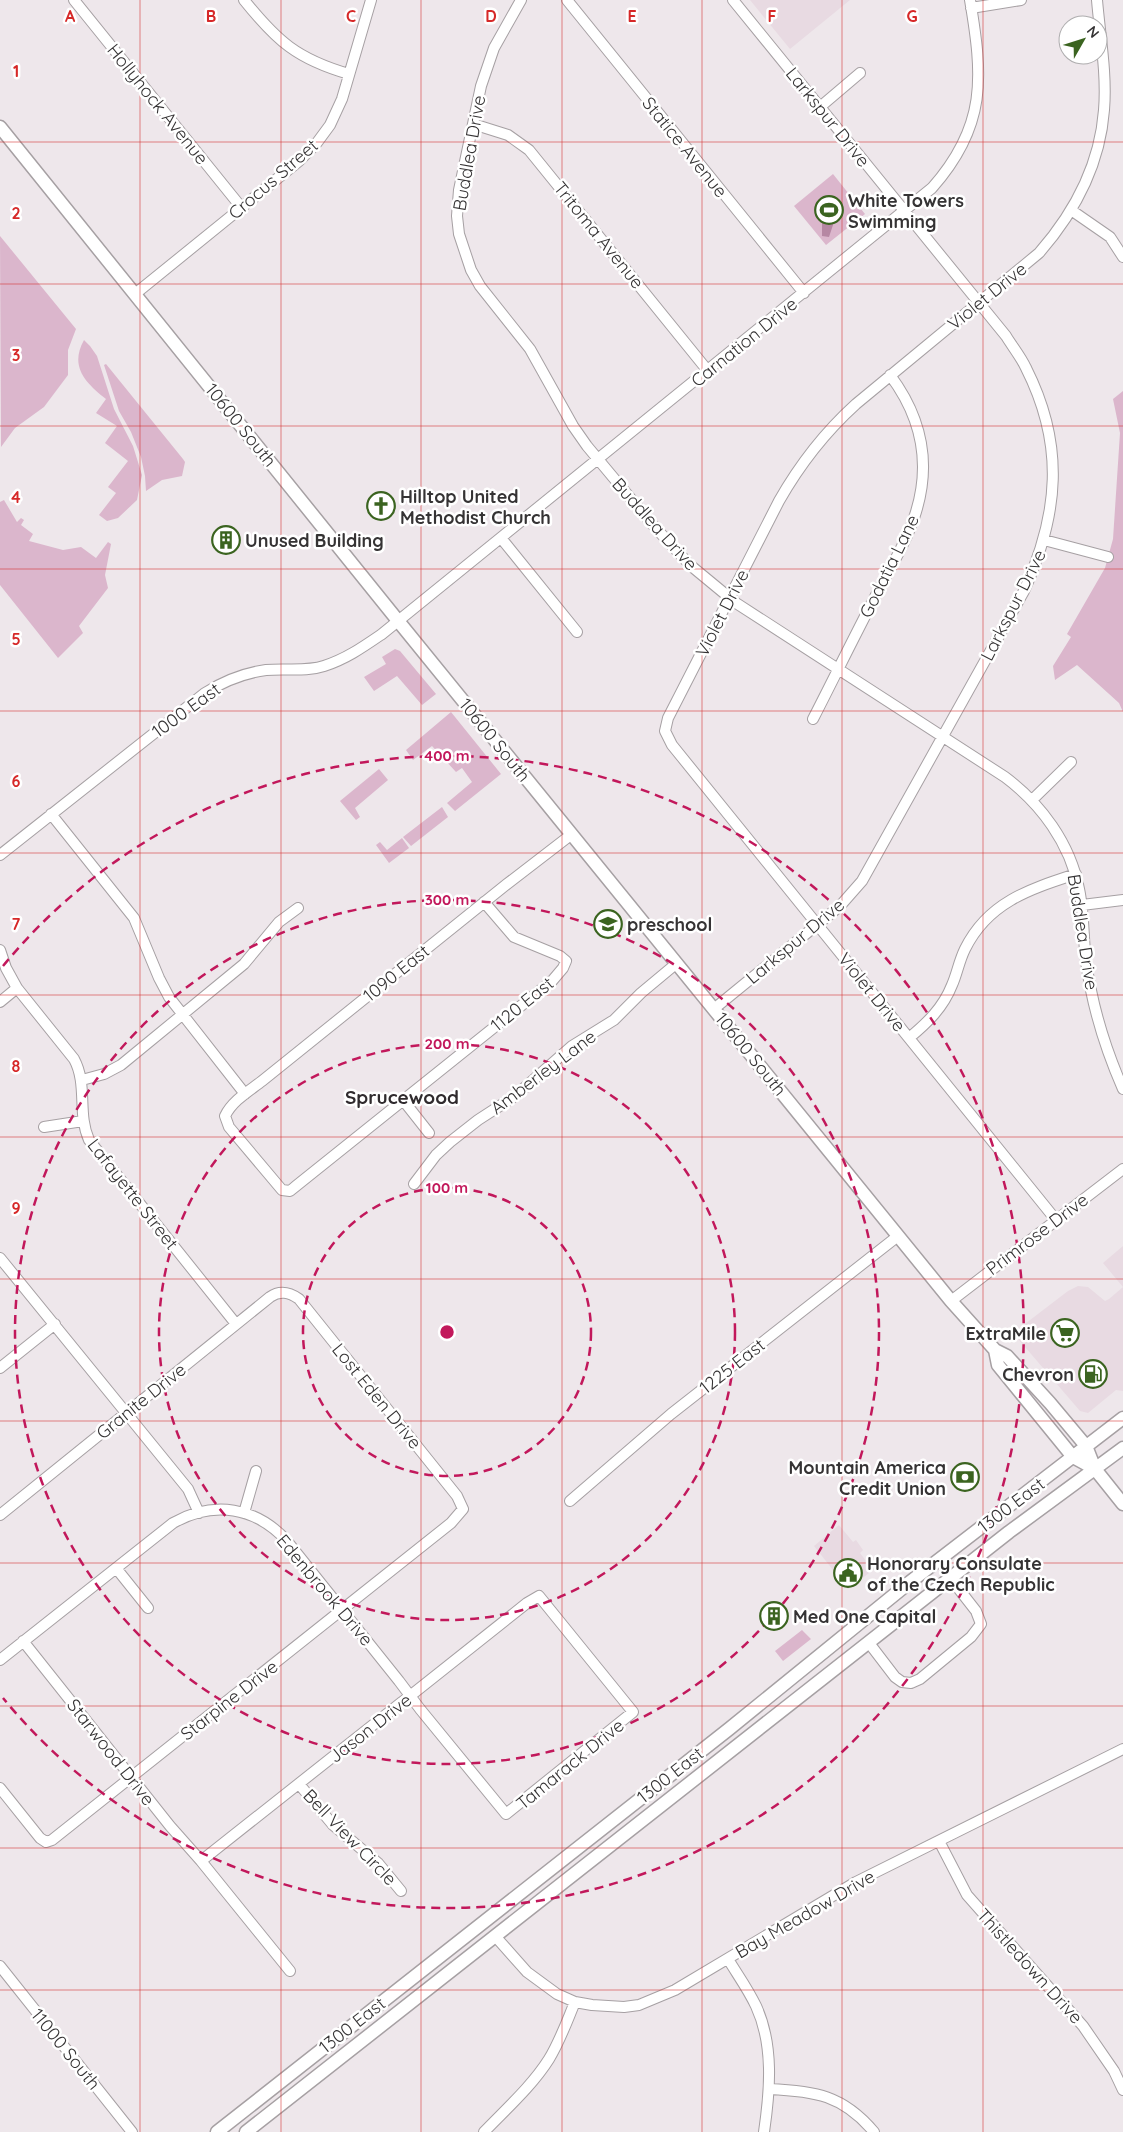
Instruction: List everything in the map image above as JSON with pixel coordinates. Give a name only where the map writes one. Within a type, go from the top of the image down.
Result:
[{"type":"main road","name":"10600 South","points":[[0,127],[399,622],[951,1301],[995,1350],[1008,1356],[1050,1402],[1086,1446],[1095,1469],[1123,1504]]},
{"type":"main road","name":"10600 South","points":[[995,1350],[998,1365],[1073,1457],[1095,1469]]},
{"type":"main road","name":"1300 East","points":[[217,2132],[560,1862],[910,1582],[1123,1418]]},
{"type":"main road","name":"1300 East","points":[[246,2132],[869,1644],[1009,1532],[1123,1448]]},
{"type":"main road","points":[[495,1936],[494,1928],[496,1922],[542,1882],[560,1862]]},
{"type":"street","name":"Hollyhock Avenue","points":[[74,0],[241,207]]},
{"type":"street","points":[[244,0],[275,36],[290,49],[307,59],[349,74]]},
{"type":"street","name":"Crocus Street","points":[[135,294],[299,161],[316,144],[330,125],[342,99],[371,0]]},
{"type":"street","name":"Buddlea Drive","points":[[520,0],[494,48],[481,86],[458,199],[457,216],[464,253],[480,286],[530,349],[573,426],[670,545],[690,565],[729,598],[1005,776],[1032,800],[1057,832],[1076,874],[1082,905],[1086,961],[1098,1022],[1123,1089]]},
{"type":"street","name":"Statice Avenue","points":[[566,0],[804,293]]},
{"type":"street","name":"Larkspur Drive","points":[[714,1008],[818,925],[840,906],[862,881],[1024,591],[1044,540],[1052,505],[1053,469],[1050,434],[1043,408],[1026,366],[1006,336],[734,0]]},
{"type":"street","points":[[971,4],[1021,0]]},
{"type":"street","name":"Violet Drive","points":[[1056,1220],[672,745],[665,731],[668,718],[779,501],[799,466],[831,426],[1038,253],[1054,236],[1071,210],[1091,169],[1104,111],[1104,78],[1097,0]]},
{"type":"street","name":"Carnation Drive","points":[[399,622],[598,458],[932,188],[948,170],[961,149],[977,105],[980,79],[979,55],[971,4]]},
{"type":"street","points":[[820,106],[860,73]]},
{"type":"street","name":"Tritoma Avenue","points":[[473,124],[508,135],[529,150],[708,371]]},
{"type":"street","points":[[1071,210],[1110,237],[1123,257]]},
{"type":"street","name":"Godatia Lane","points":[[813,719],[908,533],[920,499],[923,458],[921,439],[909,404],[890,375]]},
{"type":"street","points":[[501,538],[577,632]]},
{"type":"street","points":[[1044,540],[1108,557]]},
{"type":"street","name":"1000 East","points":[[0,854],[199,697],[221,683],[239,676],[267,670],[323,667],[352,655],[399,622]]},
{"type":"street","points":[[1032,800],[1071,762]]},
{"type":"street","points":[[51,814],[134,918],[159,978],[182,1015],[246,1094]]},
{"type":"street","name":"1090 East","points":[[286,1191],[278,1187],[233,1133],[225,1116],[232,1106],[484,902],[572,834]]},
{"type":"street","points":[[909,1038],[938,1012],[953,985],[965,948],[983,923],[1009,900],[1024,892],[1076,874]]},
{"type":"street","points":[[1082,905],[1123,900]]},
{"type":"street","name":"1120 East","points":[[286,1191],[296,1186],[552,981],[563,968],[566,961],[553,953],[527,944],[514,937],[484,902]]},
{"type":"street","points":[[82,1080],[113,1070],[244,964],[280,922],[298,908]]},
{"type":"street","name":"Lafayette Street","points":[[0,950],[8,973],[17,988],[74,1059],[82,1080],[83,1121],[87,1136],[95,1149],[236,1324]]},
{"type":"street","name":"Amberley Lane","points":[[414,1184],[436,1155],[450,1142],[478,1120],[515,1096],[572,1046],[614,1020],[641,993],[677,963]]},
{"type":"street","points":[[0,1002],[17,988]]},
{"type":"street","points":[[403,1100],[430,1133]]},
{"type":"street","points":[[44,1127],[83,1121]]},
{"type":"street","name":"Primrose Drive","points":[[951,1301],[1123,1168]]},
{"type":"street","name":"1225 East","points":[[570,1501],[671,1414],[898,1236]]},
{"type":"street","points":[[0,1258],[188,1490],[199,1513]]},
{"type":"street","name":"Granite Drive","points":[[0,1515],[270,1297],[279,1292],[284,1292]]},
{"type":"street","name":"Lost Eden Drive","points":[[284,1292],[299,1299],[457,1496],[463,1509]]},
{"type":"street","points":[[0,1368],[55,1324]]},
{"type":"street","points":[[244,1513],[256,1471]]},
{"type":"street","name":"Edenbrook Drive","points":[[0,1660],[173,1523],[185,1516],[214,1509],[244,1513],[257,1517],[278,1532],[343,1609],[410,1696],[506,1814]]},
{"type":"street","name":"Starpine Drive","points":[[0,1788],[35,1832],[46,1842],[57,1836],[451,1523],[463,1509]]},
{"type":"street","points":[[116,1568],[148,1608]]},
{"type":"street","points":[[869,1644],[895,1677],[902,1682],[911,1683],[920,1679],[971,1637],[981,1624],[976,1611],[951,1579]]},
{"type":"street","name":"Jason Drive","points":[[201,1861],[539,1596],[633,1712]]},
{"type":"street","name":"Starwood Drive","points":[[24,1641],[170,1826],[201,1861],[290,1971]]},
{"type":"street","name":"Tamarack Drive","points":[[506,1814],[633,1712]]},
{"type":"street","name":"Bay Meadow Drive","points":[[495,1936],[527,1972],[557,1994],[575,2002],[608,2007],[639,2005],[675,1990],[831,1896],[1123,1749]]},
{"type":"street","name":"Bell View Circle","points":[[299,1784],[333,1825],[372,1857],[401,1891]]},
{"type":"street","name":"Thistledown Drive","points":[[939,1841],[967,1895],[1083,2026],[1109,2063],[1123,2090]]},
{"type":"street","points":[[728,1959],[756,2006],[765,2032],[769,2060],[769,2089],[764,2132]]},
{"type":"street","name":"11000 South","points":[[0,1966],[132,2132]]},
{"type":"street","points":[[484,2132],[529,2085],[548,2060],[563,2032],[575,2002]]},
{"type":"street","points":[[769,2089],[804,2090],[826,2095],[847,2106],[864,2120],[874,2132]]},
{"type":"shaded area","points":[[750,0],[850,0],[790,49]]},
{"type":"shaded area","name":"White Towers Swimming","points":[[833,174],[865,214],[826,245],[794,206]]},
{"type":"shaded area","points":[[822,211],[837,213],[829,237],[822,236]]},
{"type":"shaded area","points":[[0,236],[76,329],[68,350],[68,375],[44,407],[15,428],[1,447]]},
{"type":"shaded area","points":[[84,340],[97,356],[114,409],[133,446],[142,475],[137,500],[118,518],[107,521],[99,515],[116,493],[108,487],[128,461],[105,443],[117,426],[96,413],[106,399],[86,380],[79,366],[78,358]]},
{"type":"shaded area","points":[[106,364],[183,459],[185,462],[182,476],[162,480],[146,491],[141,457],[131,432],[119,411],[104,365]]},
{"type":"shaded area","points":[[1123,391],[1123,712],[1119,703],[1077,665],[1055,680],[1053,666],[1071,637],[1067,634],[1105,568],[1113,539],[1120,433],[1113,399]]},
{"type":"shaded area","points":[[4,500],[17,522],[21,518],[24,520],[21,525],[33,534],[29,541],[63,550],[81,547],[96,558],[108,542],[111,544],[105,575],[108,588],[79,626],[83,633],[58,658],[0,585],[0,502]]},
{"type":"shaded area","points":[[395,649],[400,651],[436,694],[422,705],[397,676],[374,691],[364,677],[386,664],[382,657]]},
{"type":"shaded area","points":[[451,712],[501,774],[455,811],[447,803],[472,782],[462,768],[456,772],[432,746],[413,760],[406,750]]},
{"type":"shaded area","points":[[379,769],[388,780],[355,808],[360,817],[356,820],[340,801]]},
{"type":"shaded area","points":[[442,807],[448,817],[411,846],[403,837]]},
{"type":"shaded area","points":[[402,838],[409,848],[389,863],[376,845],[380,842],[387,850]]},
{"type":"shaded area","points":[[1123,1246],[1123,1287],[1103,1263]]},
{"type":"shaded area","points":[[1078,1286],[1088,1287],[1105,1301],[1123,1287],[1123,1391],[1116,1390],[1088,1413],[1080,1411],[1013,1333],[1068,1291]]},
{"type":"shaded area","points":[[839,1525],[853,1542],[856,1540],[863,1550],[860,1553],[873,1570],[848,1589],[814,1546]]},
{"type":"shaded area","points":[[802,1630],[811,1639],[783,1661],[775,1651]]},
{"type":"place","name":"White Towers Swimming","points":[[829,210]]},
{"type":"place","name":"Hilltop United Methodist Church","points":[[381,506]]},
{"type":"place","name":"Unused Building","points":[[226,540]]},
{"type":"place","name":"preschool","points":[[608,924]]},
{"type":"place","name":"ExtraMile","points":[[1065,1333]]},
{"type":"place","name":"Chevron","points":[[1093,1374]]},
{"type":"place","name":"Mountain America Credit Union","points":[[965,1477]]},
{"type":"place","name":"Honorary Consulate of the Czech Republic","points":[[848,1573]]},
{"type":"place","name":"Med One Capital","points":[[774,1616]]},
{"type":"district","name":"Sprucewood","points":[[402,1097]]}]
